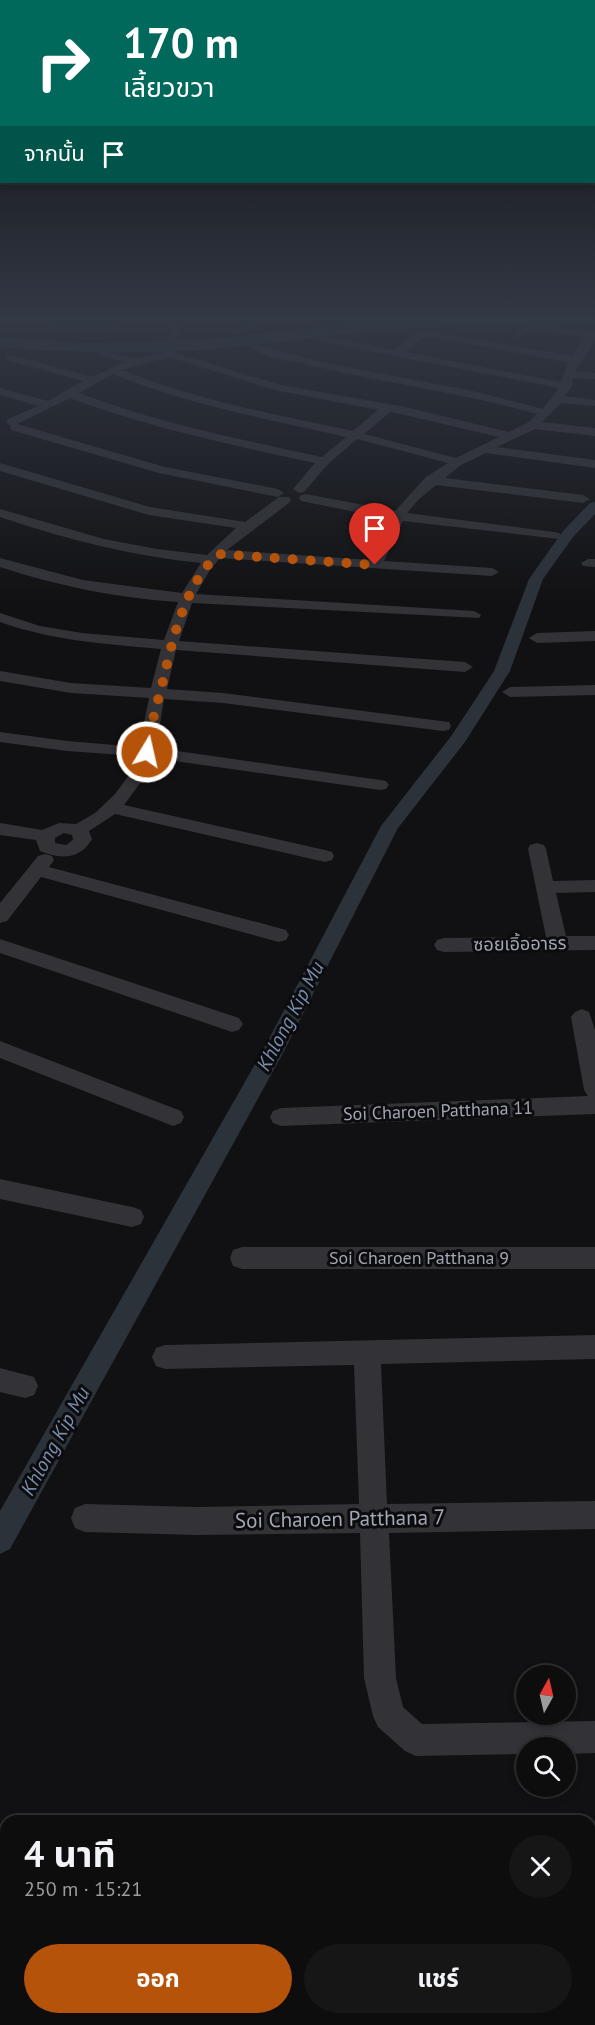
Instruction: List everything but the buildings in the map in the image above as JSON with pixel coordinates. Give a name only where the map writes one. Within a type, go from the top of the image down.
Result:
[{"type":"street","points":[[7,425],[33,412]]},
{"type":"street","points":[[119,412],[186,432],[324,461]]},
{"type":"street","points":[[251,412],[355,435],[456,462]]},
{"type":"street","points":[[303,494],[324,461],[382,412]]},
{"type":"street","points":[[407,412],[510,436]]},
{"type":"street","points":[[375,565],[398,516],[431,480],[456,462],[533,425],[545,413]]},
{"type":"street","points":[[7,425],[163,470],[281,497]]},
{"type":"street","points":[[533,425],[595,432]]},
{"type":"street","points":[[485,449],[595,464]]},
{"type":"street","points":[[0,467],[149,511],[248,526]]},
{"type":"street","points":[[431,480],[583,499]]},
{"type":"street","points":[[0,916],[37,870],[57,829],[64,827],[78,830],[99,820],[130,788],[147,752],[151,724],[171,644],[188,598],[203,568],[287,489],[398,516],[554,536]]},
{"type":"street","points":[[0,513],[124,549],[214,557],[492,572]]},
{"type":"street","points":[[0,562],[84,586],[188,598],[474,615]]},
{"type":"street","points":[[0,617],[60,635],[465,667]]},
{"type":"street","points":[[537,638],[595,636]]},
{"type":"street","points":[[0,676],[71,688],[224,698],[443,726]]},
{"type":"street","points":[[510,692],[595,690]]},
{"type":"street","points":[[0,737],[67,746],[147,752],[380,785]]},
{"type":"street","points":[[111,808],[325,856]]},
{"type":"street","points":[[0,829],[50,843]]},
{"type":"street","points":[[537,849],[558,944]]},
{"type":"street","points":[[37,870],[279,935]]},
{"type":"street","points":[[545,887],[595,886]]},
{"type":"street","name":"ซอยเอิ้ออาธร","points":[[444,945],[595,943]]},
{"type":"street","points":[[0,946],[232,1024]]},
{"type":"street","points":[[582,1017],[595,1089]]},
{"type":"street","points":[[0,1049],[173,1117]]},
{"type":"street","name":"Soi Charoen Patthana 11","points":[[281,1117],[595,1105]]},
{"type":"street","points":[[0,1189],[132,1217]]},
{"type":"street","name":"Soi Charoen Patthana 9","points":[[242,1258],[595,1258]]},
{"type":"street","points":[[165,1357],[595,1347]]},
{"type":"street","points":[[367,1352],[380,1678],[389,1716],[416,1740],[595,1737]]},
{"type":"street","name":"Soi Charoen Patthana 7","points":[[85,1518],[197,1521],[595,1515]]},
{"type":"waterway","name":"Khlong Kip Mu","points":[[0,1539],[271,1055],[390,826],[459,738],[502,671],[536,579],[568,534],[595,506]]},
{"type":"route","points":[[147,752],[151,724],[171,644],[188,598],[203,568],[218,554],[375,565]]}]
